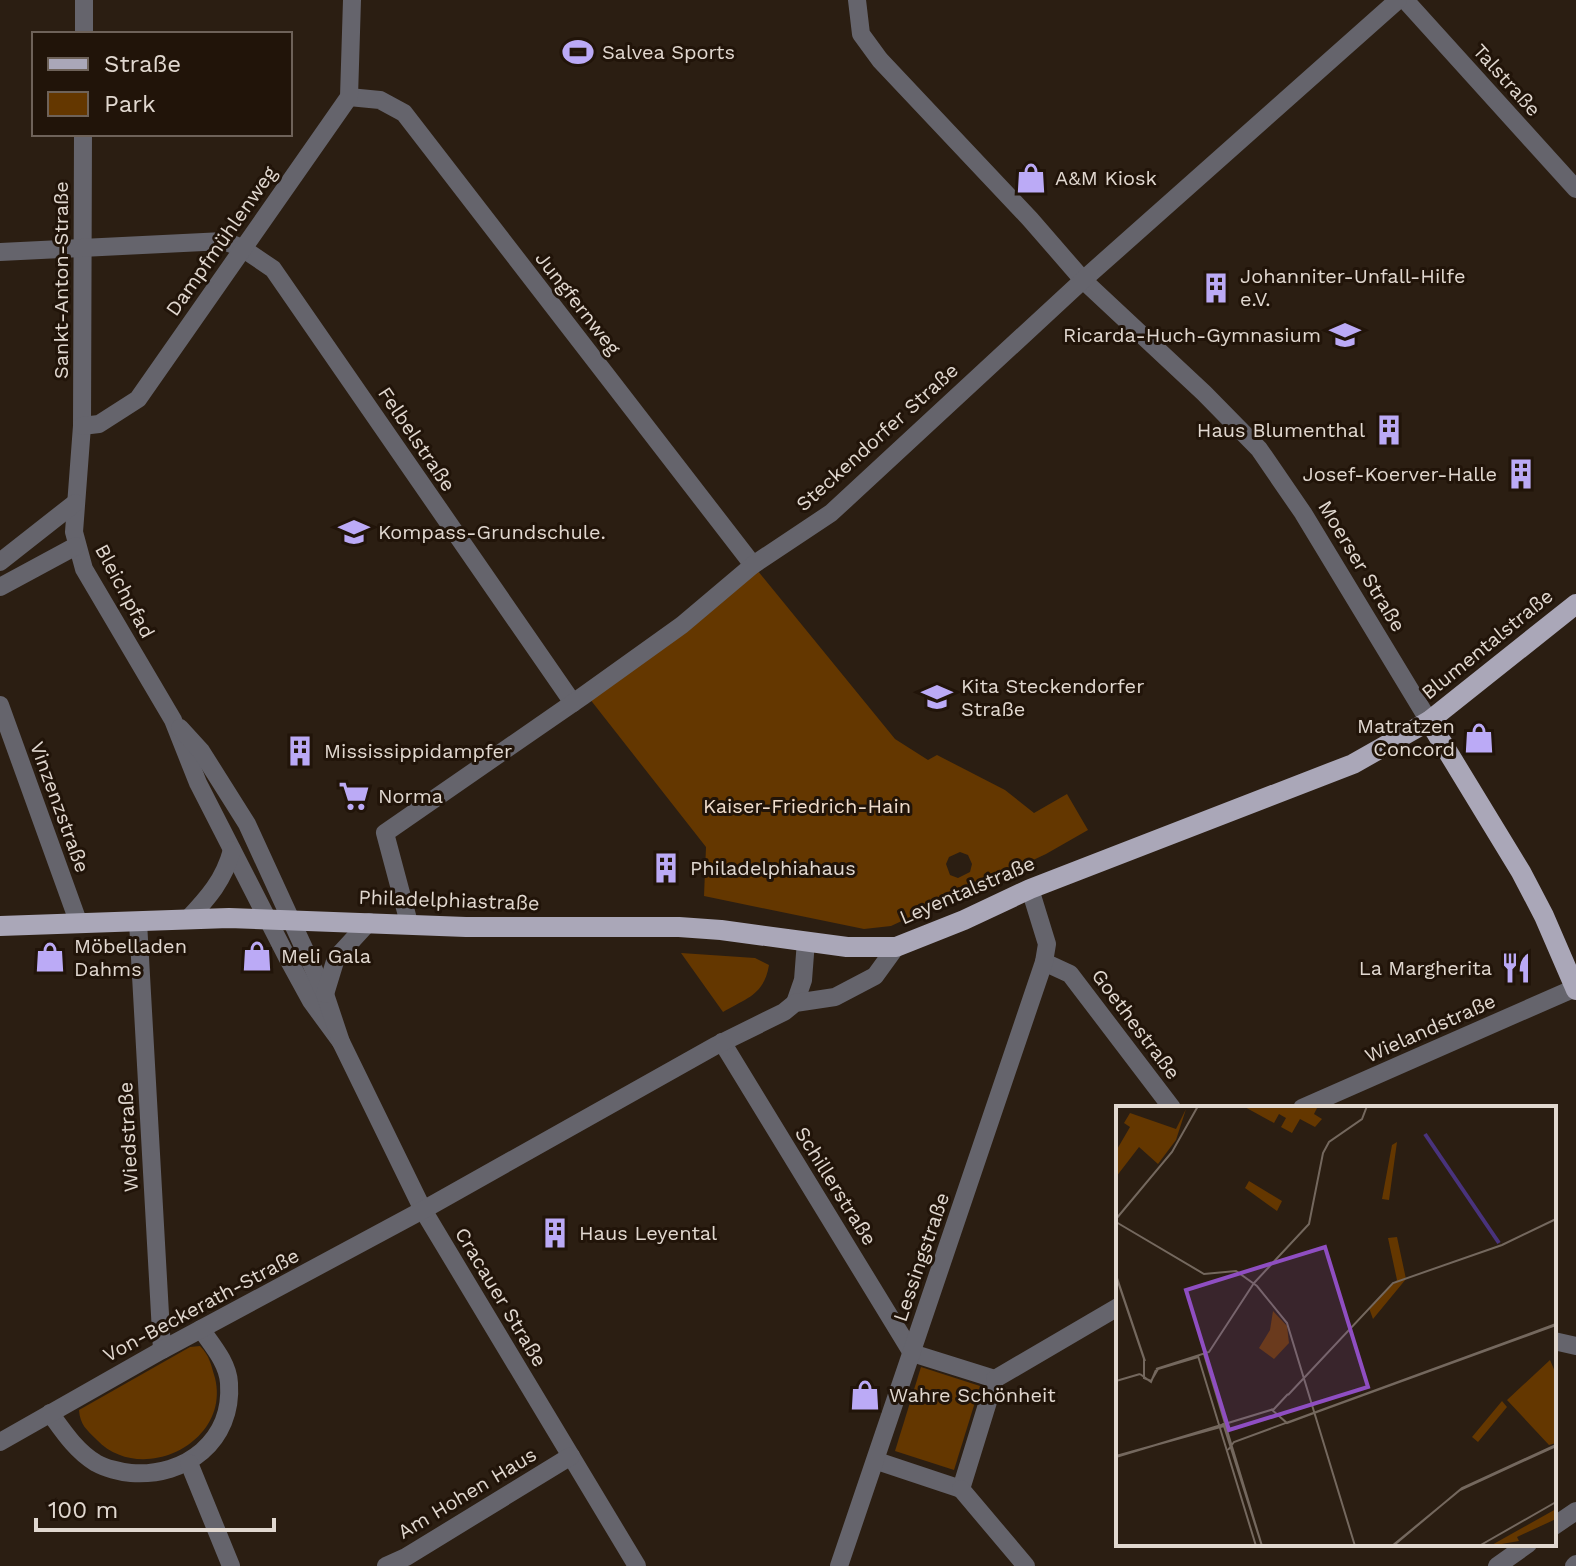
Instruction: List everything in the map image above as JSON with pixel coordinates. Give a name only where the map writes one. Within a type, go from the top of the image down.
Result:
[{"type":"main road","name":"Blumentalstraße","points":[[1429,721],[1576,604]]},
{"type":"main road","name":"Leyentalstraße","points":[[896,947],[953,925],[1030,889],[1353,764],[1429,721]]},
{"type":"main road","name":"Moerser Straße","points":[[1429,721],[1521,872],[1576,989]]},
{"type":"main road","name":"Philadelphiastraße","points":[[0,926],[267,919],[466,927],[679,927],[847,947],[896,947]]},
{"type":"street","points":[[84,0],[84,32]]},
{"type":"street","points":[[349,97],[352,0]]},
{"type":"street","name":"Moerser Straße","points":[[857,0],[858,26],[872,51],[1083,280],[1259,449],[1303,513],[1429,721]]},
{"type":"street","name":"Steckendorfer Straße","points":[[409,923],[385,833],[682,625],[753,565],[831,513],[1083,280],[1398,0]]},
{"type":"street","name":"Talstraße","points":[[1405,0],[1576,189]]},
{"type":"street","name":"Dampfmühlenweg","points":[[82,426],[99,424],[138,399],[349,97]]},
{"type":"street","name":"Jungfernweg","points":[[349,97],[380,100],[404,113],[753,565]]},
{"type":"street","name":"Sankt-Anton-Straße","points":[[82,426],[83,136]]},
{"type":"street","points":[[0,252],[224,241],[242,248]]},
{"type":"street","name":"Felbelstraße","points":[[242,248],[273,269],[573,703]]},
{"type":"street","name":"Bleichpfad","points":[[82,426],[74,532],[84,569],[173,720],[198,783],[267,919]]},
{"type":"street","points":[[0,562],[75,503]]},
{"type":"street","points":[[0,587],[76,546]]},
{"type":"street","name":"Vinzenzstraße","points":[[0,705],[79,924]]},
{"type":"street","name":"Bleichpfad","points":[[173,720],[220,777],[247,824],[292,920]]},
{"type":"street","points":[[187,920],[220,883],[232,850]]},
{"type":"street","points":[[1030,889],[1047,944],[1044,962]]},
{"type":"street","name":"Cracauer Straße","points":[[267,919],[311,1001],[341,1042]]},
{"type":"street","name":"Cracauer Straße","points":[[292,920],[325,994],[341,1042],[423,1210],[637,1566]]},
{"type":"street","name":"Wiedstraße","points":[[138,922],[162,1350]]},
{"type":"street","points":[[325,994],[336,958],[369,922]]},
{"type":"street","points":[[795,1003],[803,980],[806,941]]},
{"type":"street","name":"Leyentalstraße","points":[[423,1210],[722,1042],[784,1012],[795,1003],[835,997],[875,976],[896,947]]},
{"type":"street","name":"Goethestraße","points":[[1044,962],[1070,974],[1170,1106]]},
{"type":"street","name":"Lessingstraße","points":[[839,1566],[1044,962]]},
{"type":"street","name":"Wielandstraße","points":[[1307,1106],[1576,989]]},
{"type":"street","name":"Schillerstraße","points":[[722,1042],[912,1353]]},
{"type":"street","name":"Von-Beckerath-Straße","points":[[0,1442],[162,1350],[423,1210]]},
{"type":"street","points":[[961,1489],[995,1379],[1116,1308]]},
{"type":"street","points":[[50,1413],[74,1445],[97,1464],[125,1472],[152,1474],[189,1463],[210,1444],[227,1415],[229,1381],[221,1357],[201,1329]]},
{"type":"street","points":[[1556,1341],[1576,1346]]},
{"type":"street","points":[[912,1353],[995,1379]]},
{"type":"street","name":"Am Hohen Haus","points":[[386,1566],[406,1557],[571,1456]]},
{"type":"street","points":[[877,1461],[961,1489],[1026,1566]]},
{"type":"street","points":[[189,1463],[231,1566]]},
{"type":"street","points":[[1556,1525],[1576,1511]]},
{"type":"street","points":[[1497,1566],[1525,1546]]},
{"type":"green space","name":"Kaiser-Friedrich-Hain","points":[[753,565],[895,739],[928,760],[937,755],[1005,790],[1034,813],[1067,794],[1088,830],[1046,854],[891,926],[864,929],[704,896],[706,847],[582,689]],"holes":[[[960,852],[968,855],[972,864],[970,872],[958,878],[950,875],[946,864],[949,857]]]},
{"type":"green space","points":[[681,953],[755,958],[769,965],[759,989],[723,1012]]},
{"type":"green space","points":[[200,1346],[208,1357],[215,1378],[216,1401],[210,1422],[196,1438],[178,1451],[158,1458],[136,1459],[115,1453],[85,1427],[79,1410],[190,1347]]},
{"type":"green space","points":[[921,1367],[980,1386],[954,1470],[895,1451]]},
{"type":"place","name":"Salvea Sports","points":[[578,52]]},
{"type":"place","name":"A&M Kiosk","points":[[1031,178]]},
{"type":"place","name":"Johanniter-Unfall-Hilfe e.V.","points":[[1216,288]]},
{"type":"place","name":"Ricarda-Huch-Gymnasium","points":[[1345,335]]},
{"type":"place","name":"Haus Blumenthal","points":[[1389,430]]},
{"type":"place","name":"Josef-Koerver-Halle","points":[[1521,474]]},
{"type":"place","name":"Kompass-Grundschule.","points":[[354,532]]},
{"type":"place","name":"Kita Steckendorfer Straße","points":[[937,697]]},
{"type":"place","name":"Matratzen Concord","points":[[1479,738]]},
{"type":"place","name":"Mississippidampfer","points":[[300,751]]},
{"type":"place","name":"Norma","points":[[354,796]]},
{"type":"place","name":"Philadelphiahaus","points":[[666,868]]},
{"type":"place","name":"Meli Gala","points":[[257,956]]},
{"type":"place","name":"Möbelladen Dahms","points":[[50,957]]},
{"type":"place","name":"La Margherita","points":[[1516,968]]},
{"type":"place","name":"Haus Leyental","points":[[555,1233]]},
{"type":"place","name":"Wahre Schönheit","points":[[865,1395]]}]
